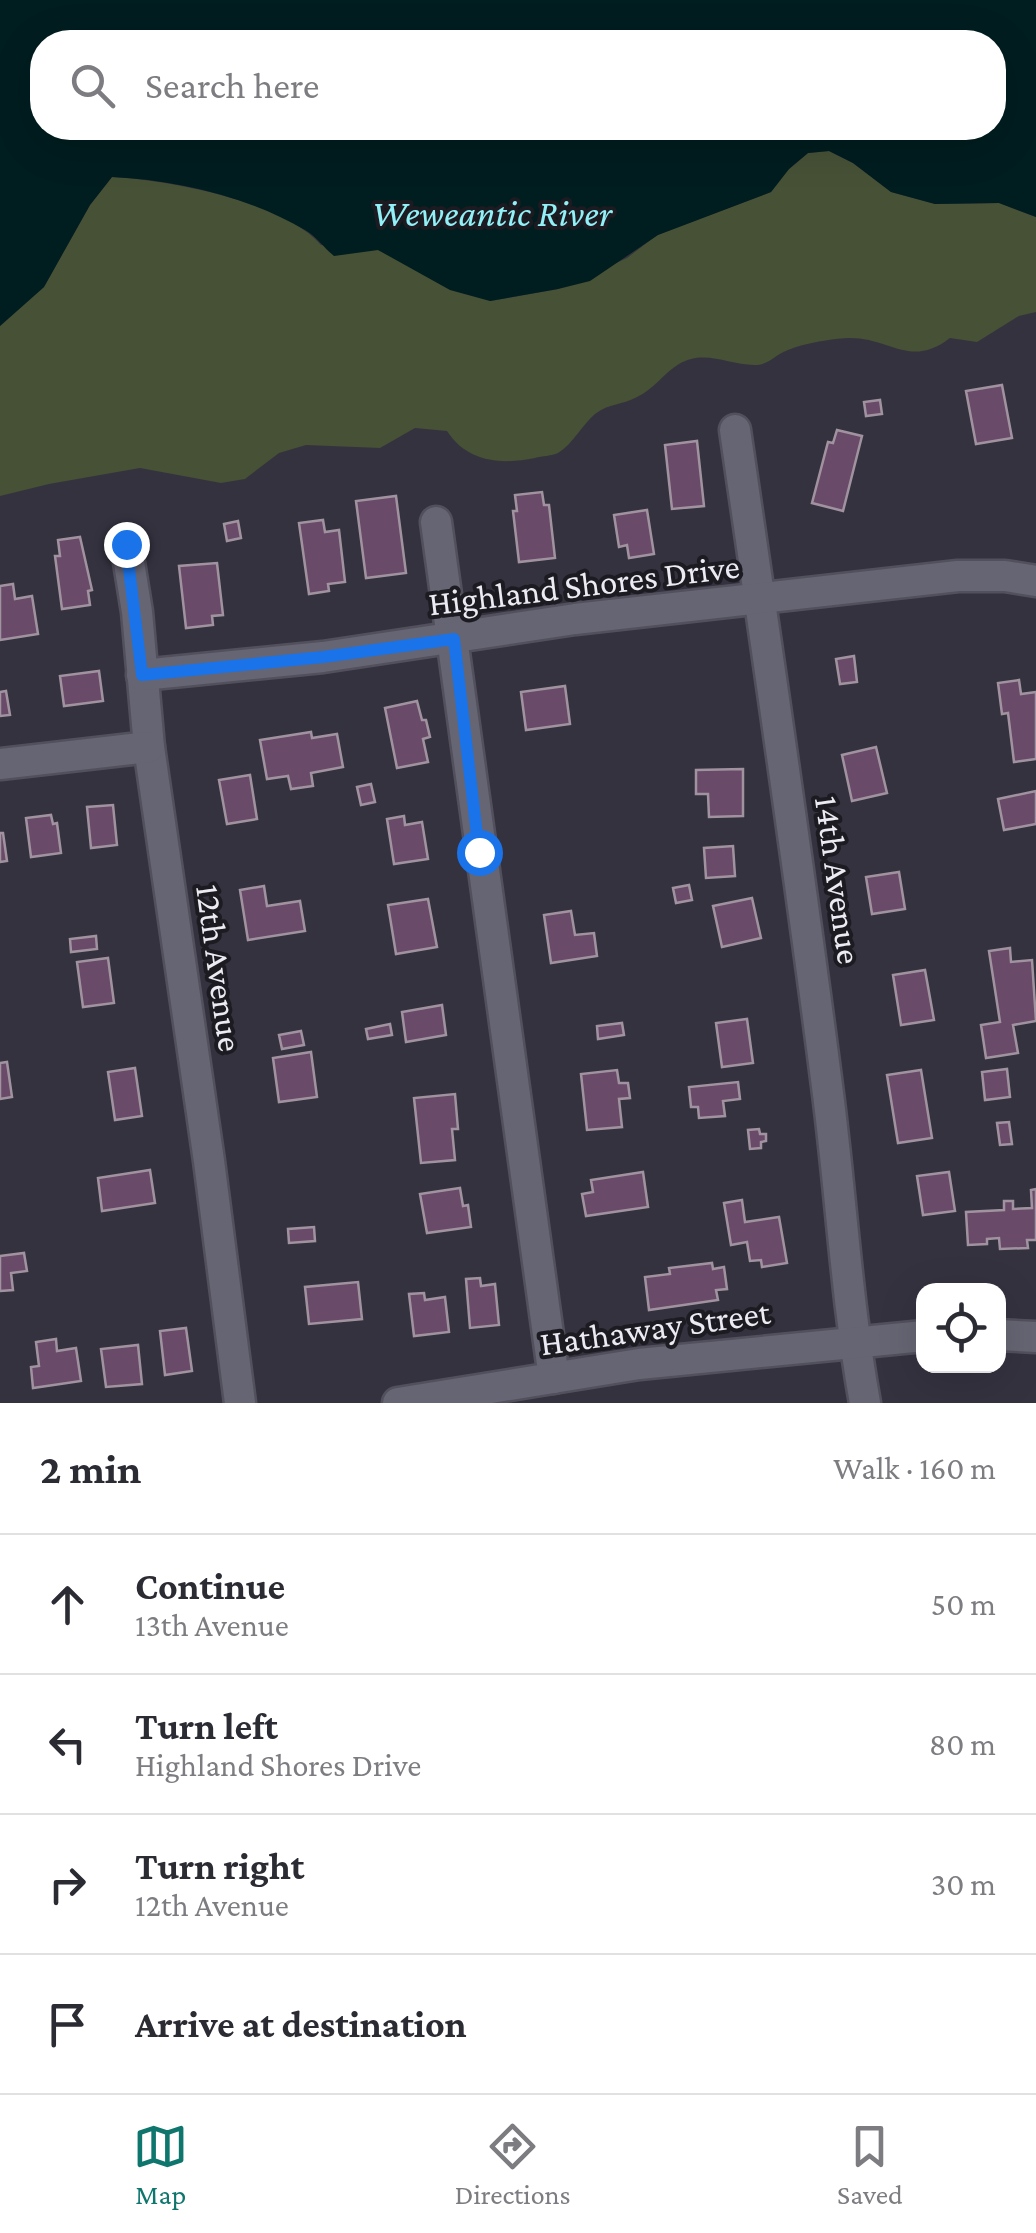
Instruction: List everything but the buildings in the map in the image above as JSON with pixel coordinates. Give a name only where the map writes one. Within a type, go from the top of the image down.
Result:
[{"type":"street","name":"14th Avenue","points":[[734,430],[831,1116],[854,1341],[865,1403]]},
{"type":"street","points":[[436,522],[554,1378]]},
{"type":"street","name":"12th Avenue","points":[[126,544],[149,747],[210,1161],[240,1403]]},
{"type":"street","name":"Highland Shores Drive","points":[[142,675],[323,657],[575,619],[958,576],[1005,576],[1036,581]]},
{"type":"street","points":[[0,764],[149,747]]},
{"type":"street","points":[[1006,1335],[1036,1337]]},
{"type":"street","name":"Hathaway Street","points":[[398,1403],[639,1364],[916,1337]]},
{"type":"shaded area","points":[[829,151],[853,163],[891,192],[935,204],[999,203],[1036,217],[1036,312],[1019,316],[977,342],[950,338],[923,351],[848,338],[802,345],[759,365],[707,358],[689,360],[643,394],[595,414],[558,453],[522,460],[486,459],[464,449],[447,431],[415,428],[380,448],[306,445],[279,453],[245,479],[221,483],[140,468],[0,496],[0,326],[44,287],[90,205],[112,177],[193,188],[253,205],[280,216],[321,245],[378,250],[491,301],[558,289],[627,258],[657,235],[771,192],[808,153]]},
{"type":"water","name":"Weweantic River","points":[[0,0],[1036,0],[1036,217],[999,203],[935,204],[891,192],[853,163],[829,151],[808,153],[771,192],[658,235],[590,281],[490,301],[450,290],[378,250],[334,256],[305,230],[236,200],[187,186],[112,177],[90,205],[44,287],[0,326]]},
{"type":"route","points":[[126,544],[142,675],[454,639],[479,852]]}]
